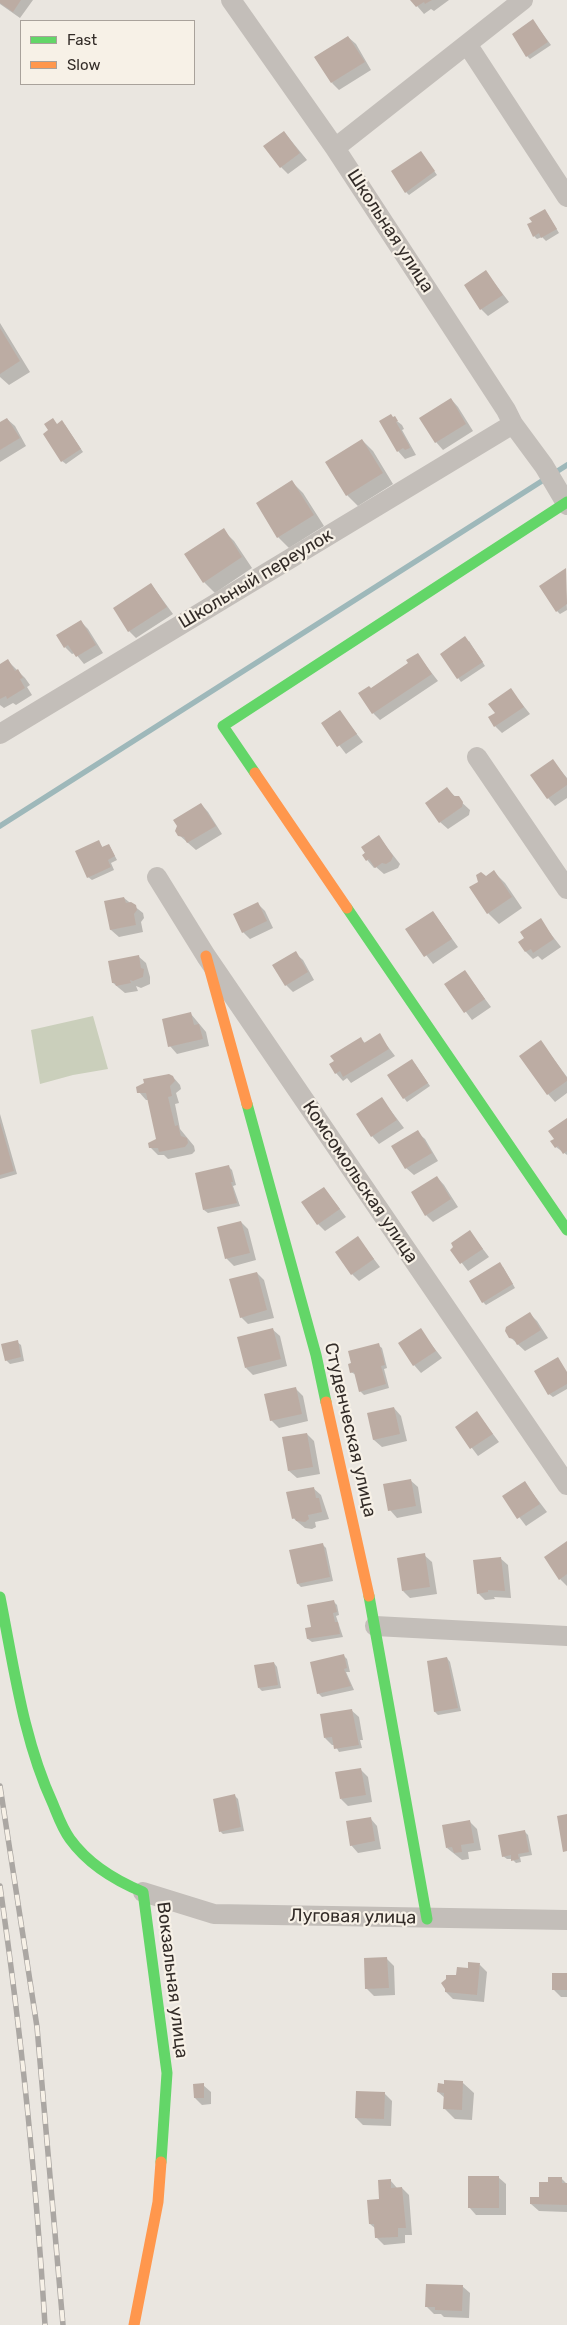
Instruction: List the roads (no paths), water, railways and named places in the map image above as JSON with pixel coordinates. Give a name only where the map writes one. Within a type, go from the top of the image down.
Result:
[{"type":"street","name":"Школьная улица","points":[[231,0],[335,148],[506,410],[513,424],[544,466],[564,500]]},
{"type":"street","points":[[335,148],[523,0]]},
{"type":"street","points":[[468,44],[567,198]]},
{"type":"street","name":"Школьный переулок","points":[[0,734],[513,424]]},
{"type":"street","points":[[564,500],[223,726],[567,1230]]},
{"type":"street","points":[[477,757],[567,889]]},
{"type":"street","name":"Комсомольская улица","points":[[157,877],[206,956],[567,1485]]},
{"type":"street","name":"Студенческая улица","points":[[206,956],[316,1355],[375,1626],[427,1919]]},
{"type":"street","name":"Вокзальная улица","points":[[0,1597],[28,1731],[45,1791],[69,1838],[97,1867],[120,1884],[143,1892],[154,1963],[167,2073],[158,2202],[134,2325]]},
{"type":"street","points":[[375,1626],[567,1636]]},
{"type":"street","name":"Луговая улица","points":[[143,1892],[214,1914],[567,1920]]},
{"type":"waterway","points":[[0,826],[567,465]]},
{"type":"railway","points":[[0,1786],[37,2027],[63,2325]]},
{"type":"railway","points":[[0,1886],[27,2105],[45,2325]]}]
